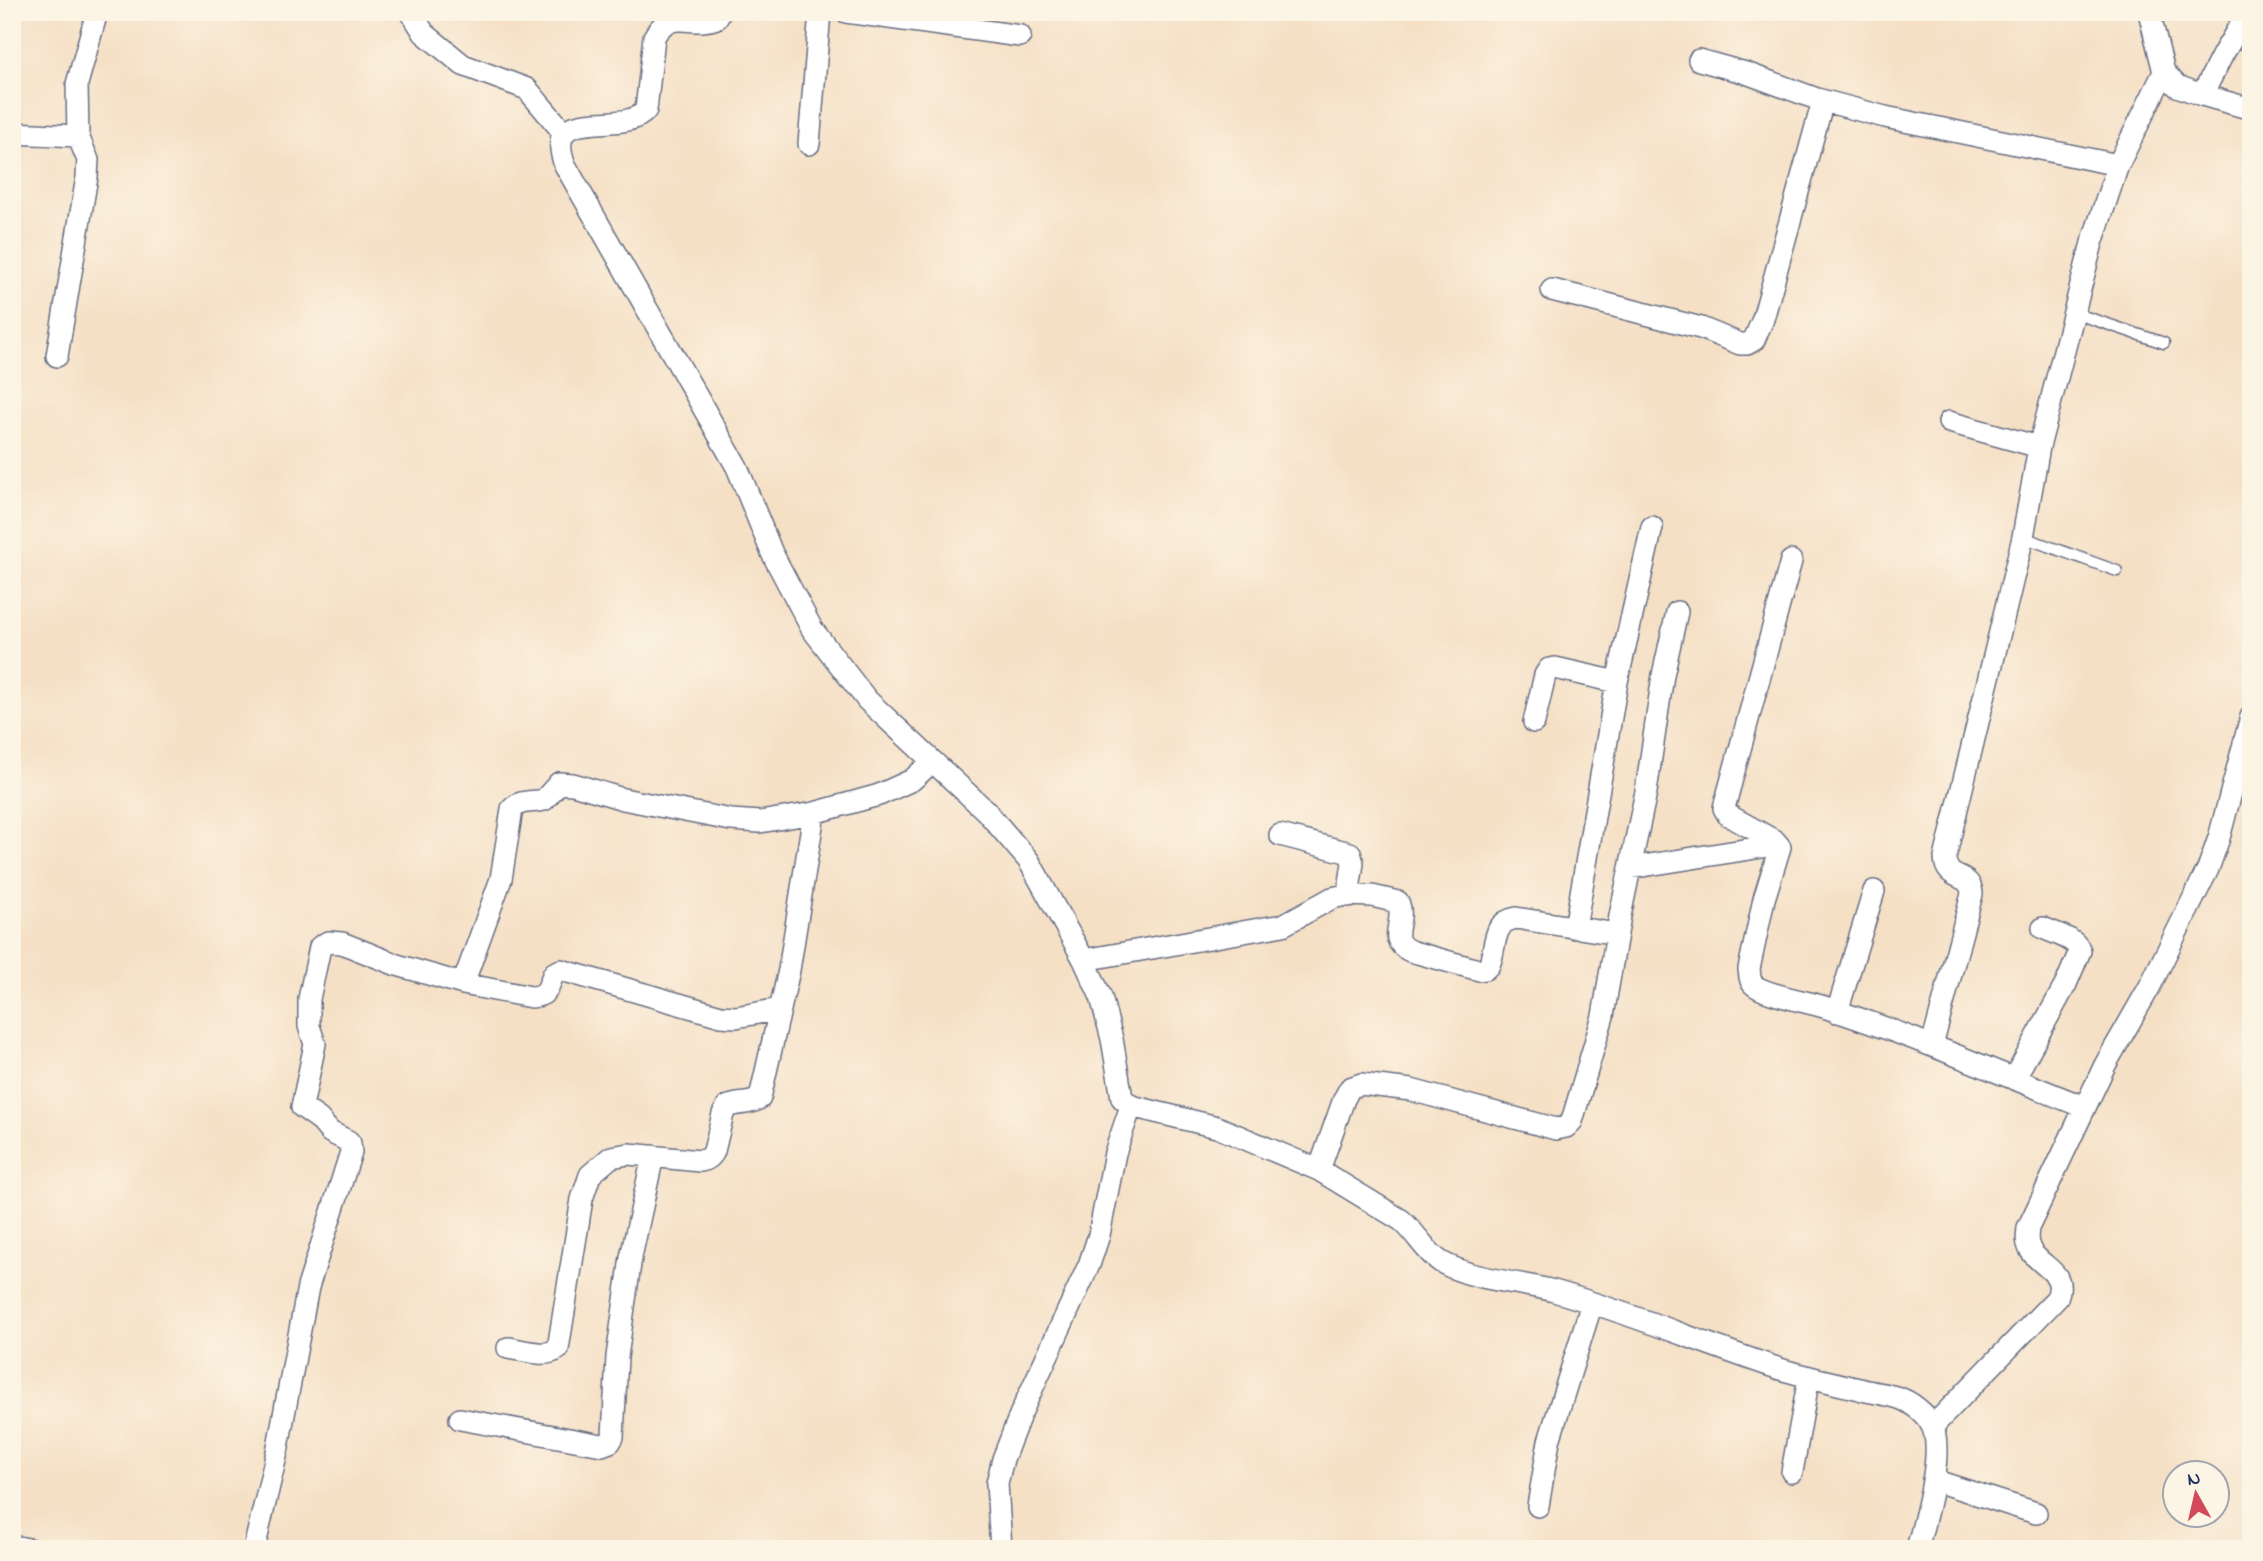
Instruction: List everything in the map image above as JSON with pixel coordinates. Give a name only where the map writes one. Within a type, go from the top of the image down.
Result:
[{"type":"street","points":[[57,356],[87,177],[88,160],[78,136],[77,84],[97,12]]},
{"type":"street","points":[[411,12],[424,33],[463,65],[527,89],[564,133]]},
{"type":"street","points":[[720,12],[717,18],[706,22],[669,21],[660,27],[654,37],[646,110],[640,117],[577,125],[564,133],[560,140],[560,151],[565,165],[737,467],[772,553],[812,629],[867,700],[986,811],[1029,860],[1084,960],[1101,997],[1112,1039],[1122,1098],[1131,1106],[1217,1128],[1319,1170],[1401,1220],[1441,1262],[1468,1273],[1551,1291],[1644,1319],[1809,1377],[1900,1399],[1924,1413],[1933,1426],[1936,1458],[1917,1549]]},
{"type":"street","points":[[809,144],[820,12]]},
{"type":"street","points":[[846,12],[964,20],[1020,36]]},
{"type":"street","points":[[2149,12],[2164,72],[2177,86],[2251,109]]},
{"type":"street","points":[[2202,95],[2248,12]]},
{"type":"street","points":[[1699,60],[1746,73],[1824,101],[1898,120],[2118,165]]},
{"type":"street","points":[[1931,1046],[1972,894],[1968,881],[1952,874],[1945,867],[1945,858],[2023,537],[2039,447],[2092,243],[2118,165],[2164,72]]},
{"type":"street","points":[[1552,289],[1701,328],[1740,344],[1754,340],[1763,319],[1824,101]]},
{"type":"street","points":[[12,133],[78,136]]},
{"type":"street","points":[[1949,422],[2039,447]]},
{"type":"street","points":[[1575,928],[1616,682],[1652,527]]},
{"type":"street","points":[[1791,561],[1724,808],[1728,815],[1779,844],[1764,899],[1749,969],[1750,978],[1754,985],[1763,990],[1837,1012],[1931,1046],[2084,1107]]},
{"type":"street","points":[[1319,1170],[1344,1099],[1350,1088],[1361,1084],[1411,1090],[1556,1129],[1566,1127],[1576,1114],[1603,1016],[1646,792],[1663,675],[1677,612]]},
{"type":"street","points":[[1534,722],[1545,675],[1549,669],[1555,668],[1616,682]]},
{"type":"street","points":[[1933,1426],[2057,1298],[2059,1281],[2053,1271],[2031,1250],[2027,1239],[2028,1227],[2084,1107],[2149,988],[2208,869],[2219,838],[2251,717]]},
{"type":"street","points":[[463,984],[500,879],[512,809],[517,803],[544,800],[559,783],[564,782],[623,799],[731,820],[760,822],[814,813],[898,787],[912,780],[932,761]]},
{"type":"street","points":[[508,1348],[543,1353],[552,1353],[558,1349],[582,1199],[590,1175],[611,1157],[628,1154],[700,1161],[712,1157],[727,1107],[755,1102],[760,1098],[789,970],[814,813]]},
{"type":"street","points":[[1280,835],[1350,853],[1353,863],[1348,896]]},
{"type":"street","points":[[1630,868],[1762,847],[1775,841]]},
{"type":"street","points":[[1837,1012],[1874,891]]},
{"type":"street","points":[[1084,960],[1283,925],[1332,898],[1348,896],[1372,896],[1398,902],[1401,907],[1398,935],[1401,946],[1410,951],[1479,970],[1489,965],[1498,928],[1508,919],[1617,934]]},
{"type":"street","points":[[2014,1079],[2066,985],[2080,951],[2074,942],[2042,928]]},
{"type":"street","points":[[254,1549],[277,1452],[308,1287],[351,1152],[348,1141],[330,1132],[319,1119],[302,1107],[315,1044],[308,1018],[309,999],[320,947],[328,942],[341,943],[397,965],[463,984],[531,997],[541,996],[546,992],[554,973],[561,970],[721,1016],[737,1017],[780,1009]]},
{"type":"street","points":[[1001,1549],[997,1483],[1003,1459],[1020,1415],[1089,1265],[1099,1235],[1115,1153],[1131,1106]]},
{"type":"street","points":[[460,1419],[602,1445],[611,1442],[617,1357],[631,1257],[653,1156]]},
{"type":"street","points":[[1538,1506],[1549,1441],[1592,1303]]},
{"type":"street","points":[[1792,1472],[1809,1377]]},
{"type":"street","points":[[1933,1480],[2036,1513]]},
{"type":"street","points":[[12,1546],[29,1549]]},
{"type":"lane","points":[[2074,313],[2164,343]]},
{"type":"lane","points":[[2023,537],[2117,571]]}]
